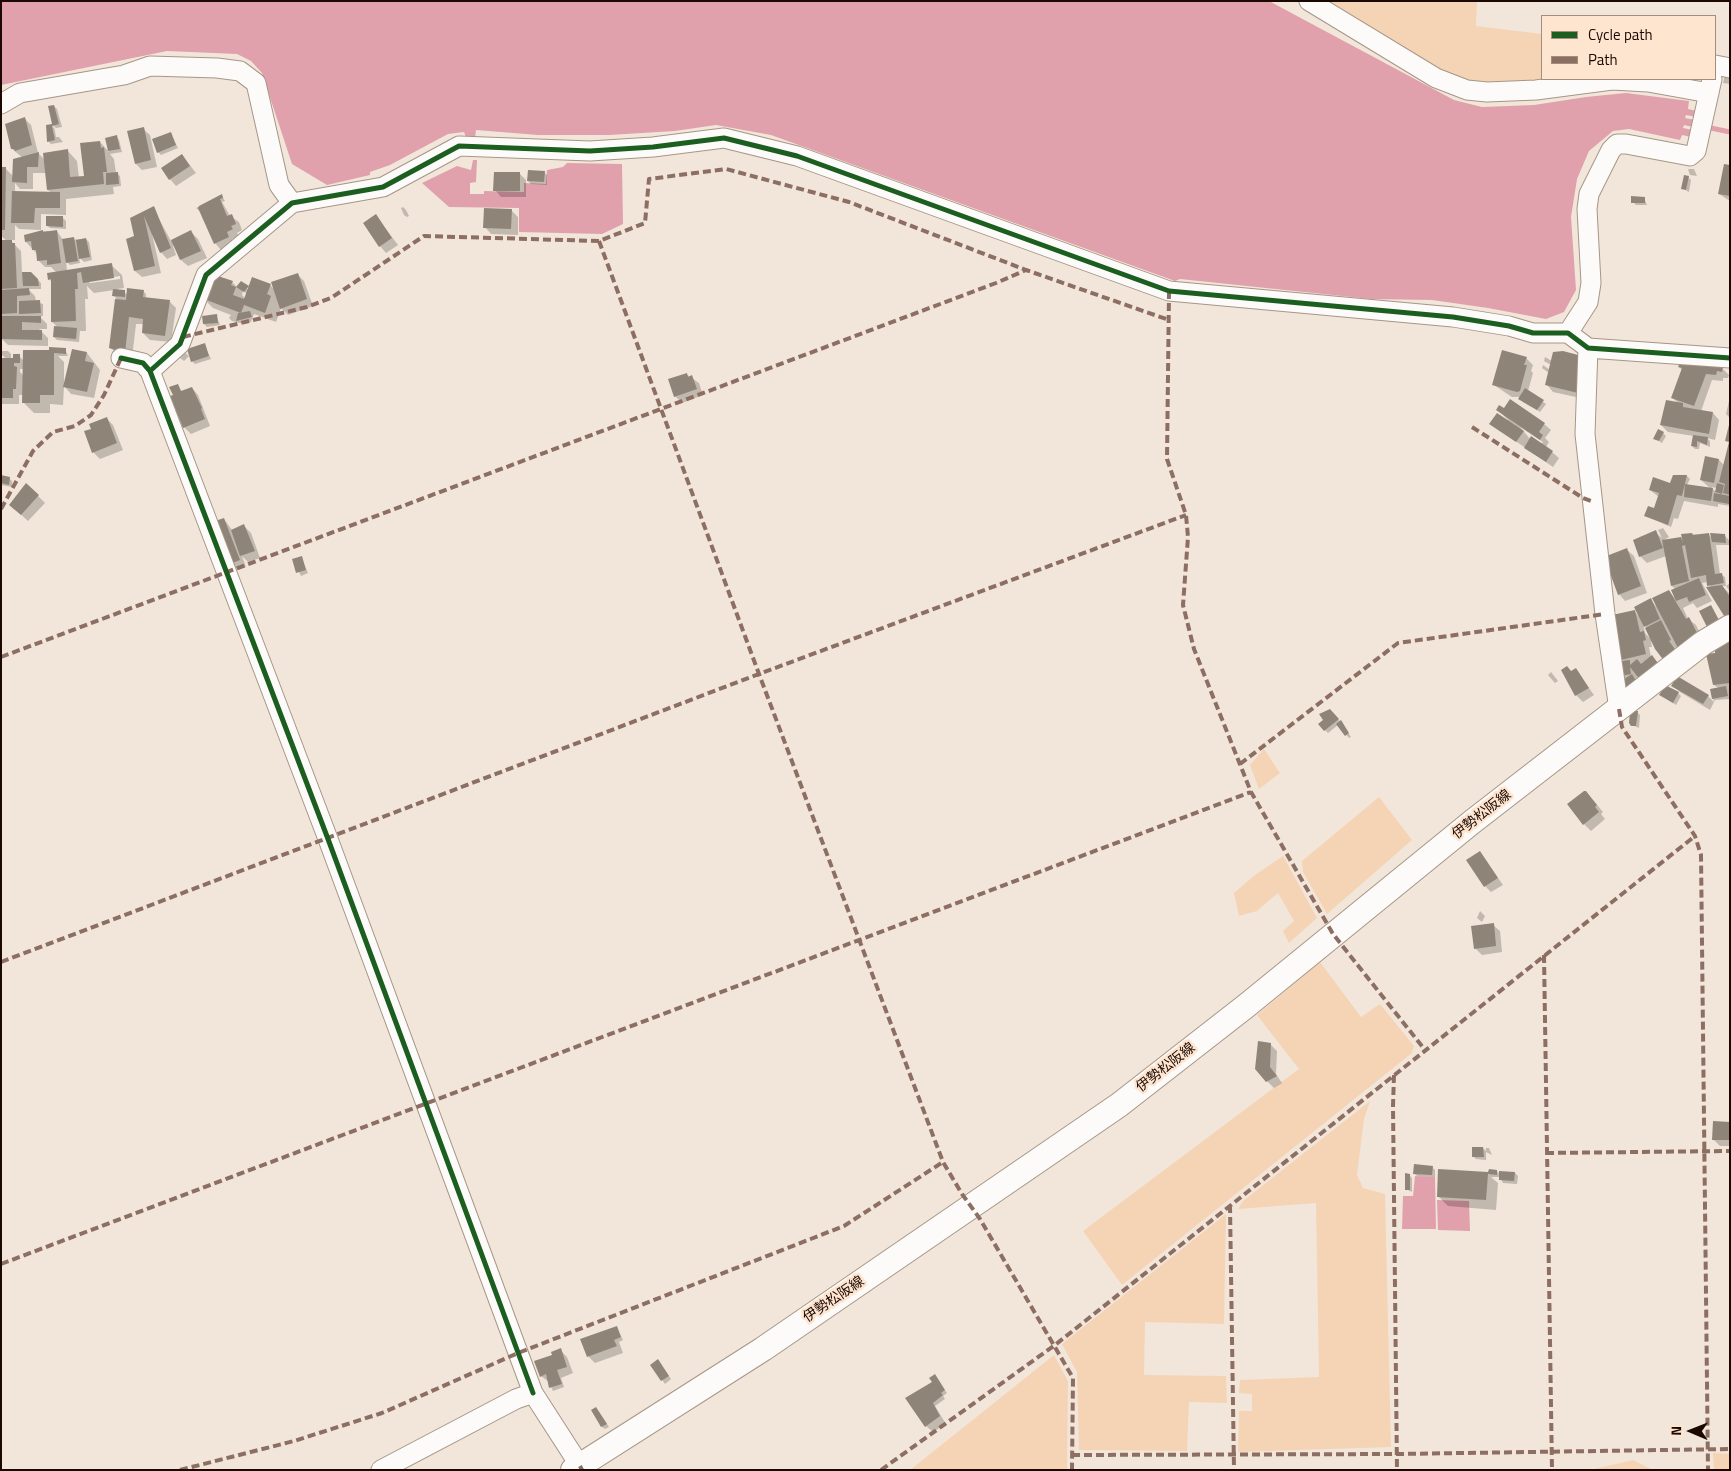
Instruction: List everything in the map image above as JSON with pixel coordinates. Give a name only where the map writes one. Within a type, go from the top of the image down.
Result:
[{"type":"main road","name":"伊勢松阪線","points":[[576,1468],[762,1349],[1119,1105],[1246,1006],[1472,822],[1702,643],[1730,627]]},
{"type":"street","points":[[1309,1],[1436,78],[1467,90],[1487,92],[1536,90],[1612,80],[1648,82],[1709,92],[1696,151],[1690,156],[1626,144],[1617,144],[1611,150],[1589,194],[1587,209],[1591,283],[1588,302],[1568,333]]},
{"type":"street","points":[[1716,65],[1730,68]]},
{"type":"street","points":[[1,104],[20,93],[124,75],[150,66],[217,68],[240,71],[256,83],[279,185],[292,203]]},
{"type":"street","points":[[150,371],[180,344],[206,275],[292,203],[383,187],[459,146],[590,150],[654,147],[724,138],[797,156],[1169,291],[1453,317],[1508,326],[1533,334],[1568,333],[1588,348],[1730,358]]},
{"type":"street","points":[[1588,348],[1585,434],[1605,614],[1619,709]]},
{"type":"street","points":[[121,358],[143,363],[150,371],[324,830],[533,1393],[576,1468]]},
{"type":"street","points":[[381,1470],[533,1393]]},
{"type":"shaded area","points":[[1,1],[1269,1],[1454,100],[1482,107],[1534,105],[1626,93],[1689,101],[1688,109],[1697,111],[1696,117],[1686,115],[1685,118],[1695,120],[1693,127],[1684,125],[1683,128],[1693,130],[1691,137],[1682,135],[1680,140],[1629,129],[1613,131],[1589,151],[1577,179],[1571,217],[1576,290],[1564,312],[1546,319],[1432,300],[1371,299],[1180,279],[1175,281],[771,135],[716,125],[675,131],[609,135],[538,135],[476,130],[475,138],[466,137],[464,132],[448,134],[390,165],[370,172],[370,175],[327,185],[292,164],[262,73],[251,61],[237,54],[167,51],[1,85]]},
{"type":"shaded area","points":[[1322,1],[1477,1],[1476,26],[1541,34],[1541,80],[1566,80],[1506,87],[1464,82],[1364,28]]},
{"type":"shaded area","points":[[473,160],[477,160],[476,182],[470,183],[470,194],[484,194],[484,191],[524,192],[524,183],[546,184],[547,170],[563,167],[567,163],[622,164],[623,224],[602,234],[519,232],[519,208],[449,207],[422,183],[457,166],[471,170]]},
{"type":"shaded area","points":[[1264,749],[1280,773],[1259,789],[1250,765]]},
{"type":"shaded area","points":[[1379,797],[1412,840],[1327,914],[1303,872],[1302,861]]},
{"type":"shaded area","points":[[1283,856],[1317,918],[1289,943],[1283,931],[1294,921],[1278,893],[1257,911],[1239,916],[1234,893],[1255,875]]},
{"type":"shaded area","points":[[1320,962],[1361,1017],[1380,1004],[1414,1046],[1412,1053],[1122,1285],[1083,1231],[1299,1069],[1257,1015]]},
{"type":"shaded area","points":[[1370,1101],[1364,1119],[1357,1175],[1363,1188],[1385,1194],[1391,1447],[1238,1452],[1239,1411],[1252,1411],[1252,1394],[1239,1393],[1240,1380],[1319,1377],[1316,1203],[1238,1209],[1243,1201]]},
{"type":"shaded area","points":[[1415,1176],[1435,1177],[1436,1229],[1402,1229],[1403,1196],[1413,1196]]},
{"type":"shaded area","points":[[1437,1200],[1469,1201],[1470,1231],[1438,1230]]},
{"type":"shaded area","points":[[1226,1214],[1224,1324],[1145,1322],[1144,1375],[1226,1376],[1227,1403],[1189,1402],[1187,1451],[1079,1450],[1077,1372],[1062,1344]]},
{"type":"shaded area","points":[[1054,1355],[1068,1381],[1067,1470],[910,1470]]},
{"type":"shaded area","points":[[1713,1453],[1730,1454],[1730,1470],[1714,1470]]},
{"type":"shaded area","points":[[1633,1460],[1653,1470],[1590,1470]]},
{"type":"building","points":[[54,105],[59,124],[52,126],[55,140],[47,142],[46,125],[52,124],[48,106]]},
{"type":"building","points":[[25,117],[32,145],[15,151],[11,149],[5,124]]},
{"type":"building","points":[[144,127],[151,160],[135,164],[127,131]]},
{"type":"building","points":[[171,132],[176,145],[157,153],[152,139]]},
{"type":"building","points":[[117,135],[120,149],[108,151],[105,138]]},
{"type":"building","points":[[100,141],[101,148],[104,147],[107,172],[103,172],[104,184],[47,190],[43,153],[68,149],[70,177],[84,176],[80,143]]},
{"type":"building","points":[[39,152],[38,167],[27,167],[27,183],[12,182],[13,159]]},
{"type":"building","points":[[182,154],[190,166],[169,180],[161,168]]},
{"type":"building","points":[[1724,164],[1730,165],[1730,196],[1718,194]]},
{"type":"building","points":[[1,167],[6,167],[5,230],[1,230]]},
{"type":"building","points":[[528,170],[545,171],[544,182],[527,181]]},
{"type":"building","points":[[118,172],[119,184],[106,185],[106,173]]},
{"type":"building","points":[[494,172],[520,172],[520,191],[493,191]]},
{"type":"building","points":[[1684,175],[1689,176],[1686,190],[1681,189]]},
{"type":"building","points":[[12,191],[60,192],[60,208],[35,208],[34,223],[11,223]]},
{"type":"building","points":[[222,194],[223,198],[220,199],[227,216],[232,214],[236,224],[231,226],[233,229],[227,232],[229,237],[214,244],[198,208]]},
{"type":"building","points":[[1631,196],[1645,197],[1645,203],[1631,203]]},
{"type":"building","points":[[154,206],[171,248],[160,253],[144,216],[155,266],[134,271],[126,239],[134,236],[130,218]]},
{"type":"building","points":[[484,208],[512,209],[511,229],[483,228]]},
{"type":"building","points":[[376,214],[392,238],[379,247],[363,223]]},
{"type":"building","points":[[46,216],[63,216],[63,227],[46,226]]},
{"type":"building","points":[[43,230],[43,232],[57,230],[61,263],[47,265],[47,260],[37,261],[36,250],[32,250],[31,241],[25,242],[24,235]]},
{"type":"building","points":[[191,230],[201,251],[180,260],[171,240]]},
{"type":"building","points":[[74,237],[78,261],[66,263],[62,239]]},
{"type":"building","points":[[86,238],[90,257],[79,259],[76,240]]},
{"type":"building","points":[[1,240],[12,240],[12,243],[15,243],[17,288],[1,289]]},
{"type":"building","points":[[112,263],[114,278],[83,283],[81,272],[77,273],[78,289],[75,289],[76,321],[51,322],[51,279],[48,280],[47,273]]},
{"type":"building","points":[[22,272],[31,272],[38,279],[39,286],[23,286]]},
{"type":"building","points":[[298,273],[307,299],[280,309],[271,282]]},
{"type":"building","points":[[215,275],[233,281],[231,285],[236,287],[233,295],[244,299],[252,277],[271,284],[267,294],[271,296],[265,313],[244,305],[241,313],[201,298]]},
{"type":"building","points":[[241,281],[249,286],[244,292],[236,287]]},
{"type":"building","points":[[29,288],[30,295],[17,296],[17,313],[1,314],[1,290]]},
{"type":"building","points":[[127,288],[144,290],[143,297],[170,300],[165,336],[142,333],[143,319],[129,317],[125,353],[109,348],[115,299],[126,300]]},
{"type":"building","points":[[113,289],[125,290],[125,297],[112,296]]},
{"type":"building","points":[[40,300],[41,313],[19,314],[19,301]]},
{"type":"building","points":[[250,311],[252,317],[236,321],[238,313]]},
{"type":"building","points":[[217,314],[218,323],[203,324],[202,316]]},
{"type":"building","points":[[1,316],[41,316],[41,323],[22,322],[22,330],[42,330],[42,340],[1,339]]},
{"type":"building","points":[[54,326],[77,328],[76,339],[53,337]]},
{"type":"building","points":[[205,343],[209,356],[191,362],[187,349]]},
{"type":"building","points":[[49,347],[66,348],[66,354],[54,353],[54,395],[40,395],[40,403],[22,403],[23,350],[49,350]]},
{"type":"building","points":[[72,349],[87,352],[85,361],[94,363],[87,392],[63,387]]},
{"type":"building","points":[[1502,350],[1527,357],[1524,365],[1527,365],[1520,391],[1517,392],[1492,385]]},
{"type":"building","points":[[1563,351],[1582,356],[1578,393],[1545,385],[1553,352]]},
{"type":"building","points":[[13,354],[20,354],[20,363],[14,363],[14,366],[17,367],[16,389],[13,389],[13,398],[1,398],[1,358],[13,358]]},
{"type":"building","points":[[1680,363],[1723,367],[1722,372],[1717,371],[1716,375],[1706,374],[1694,406],[1671,398],[1682,368],[1678,367]]},
{"type":"building","points":[[687,373],[688,377],[692,375],[697,389],[674,397],[668,379]]},
{"type":"building","points":[[178,384],[181,391],[192,387],[205,419],[183,428],[170,396],[173,395],[169,387]]},
{"type":"building","points":[[1525,388],[1544,400],[1537,410],[1518,399]]},
{"type":"building","points":[[1510,399],[1545,423],[1539,432],[1543,435],[1540,440],[1496,410],[1499,405],[1504,408]]},
{"type":"building","points":[[1666,400],[1683,403],[1683,407],[1713,412],[1709,434],[1660,425]]},
{"type":"building","points":[[1497,413],[1524,431],[1516,442],[1489,424]]},
{"type":"building","points":[[107,417],[117,443],[92,453],[84,431],[91,429],[89,424]]},
{"type":"building","points":[[1729,425],[1730,495],[1723,493],[1725,484],[1719,482],[1729,442],[1725,441]]},
{"type":"building","points":[[1658,429],[1664,432],[1659,441],[1653,439]]},
{"type":"building","points":[[1693,435],[1708,437],[1707,445],[1697,441],[1697,447],[1691,446]]},
{"type":"building","points":[[1531,436],[1553,451],[1546,462],[1524,448]]},
{"type":"building","points":[[1705,456],[1719,459],[1714,483],[1700,480]]},
{"type":"building","points":[[1,475],[10,477],[9,485],[1,483]]},
{"type":"building","points":[[1673,475],[1687,475],[1682,496],[1677,495],[1668,525],[1644,516],[1648,506],[1654,508],[1659,493],[1649,490],[1653,477],[1670,483]]},
{"type":"building","points":[[26,483],[39,495],[21,515],[9,505]]},
{"type":"building","points":[[1717,483],[1724,485],[1722,494],[1715,492]]},
{"type":"building","points":[[1685,484],[1713,488],[1711,501],[1684,497]]},
{"type":"building","points":[[1714,493],[1730,496],[1729,504],[1713,501]]},
{"type":"building","points":[[224,518],[240,560],[230,564],[215,521]]},
{"type":"building","points":[[244,524],[255,551],[240,556],[231,530]]},
{"type":"building","points":[[1656,530],[1663,548],[1639,557],[1633,540]]},
{"type":"building","points":[[1692,533],[1693,535],[1709,533],[1715,574],[1722,573],[1724,583],[1707,586],[1706,575],[1691,578],[1685,545],[1682,546],[1689,581],[1671,586],[1662,540],[1681,537],[1683,543],[1681,534]]},
{"type":"building","points":[[1710,533],[1725,534],[1726,543],[1712,542]]},
{"type":"building","points":[[1627,548],[1641,586],[1618,595],[1604,557]]},
{"type":"building","points":[[302,556],[306,570],[296,573],[292,559]]},
{"type":"building","points":[[1699,578],[1706,595],[1689,602],[1687,597],[1676,601],[1671,590]]},
{"type":"building","points":[[1722,585],[1730,597],[1730,617],[1726,619],[1706,587]]},
{"type":"building","points":[[1669,590],[1686,619],[1689,617],[1699,637],[1679,650],[1652,598]]},
{"type":"building","points":[[1651,598],[1660,619],[1644,627],[1634,607]]},
{"type":"building","points":[[1711,605],[1720,622],[1708,629],[1699,611]]},
{"type":"building","points":[[1635,610],[1640,632],[1644,631],[1646,640],[1643,641],[1646,654],[1621,660],[1612,615]]},
{"type":"building","points":[[1661,620],[1671,640],[1669,641],[1677,652],[1665,662],[1655,649],[1645,628]]},
{"type":"building","points":[[1730,638],[1730,683],[1713,685],[1706,654],[1715,653],[1715,648]]},
{"type":"building","points":[[1652,655],[1660,666],[1640,680],[1630,667],[1631,674],[1621,676],[1620,661],[1630,660],[1630,665],[1637,659],[1641,664]]},
{"type":"building","points":[[1567,666],[1571,671],[1576,668],[1589,688],[1575,696],[1561,670]]},
{"type":"building","points":[[1632,674],[1638,684],[1627,690],[1621,681]]},
{"type":"building","points":[[1677,676],[1709,695],[1703,704],[1671,686]]},
{"type":"building","points":[[1665,685],[1679,692],[1673,703],[1659,695]]},
{"type":"building","points":[[1726,686],[1728,696],[1712,699],[1710,689]]},
{"type":"building","points":[[1330,709],[1339,719],[1324,731],[1318,724],[1323,720],[1319,714]]},
{"type":"building","points":[[1630,711],[1638,711],[1636,726],[1631,726],[1629,723]]},
{"type":"building","points":[[1341,720],[1349,733],[1345,736],[1336,724]]},
{"type":"building","points":[[1584,791],[1597,805],[1595,807],[1599,812],[1583,825],[1567,804]]},
{"type":"building","points":[[1480,851],[1498,878],[1484,887],[1466,860]]},
{"type":"building","points":[[1494,923],[1496,946],[1474,949],[1471,926]]},
{"type":"building","points":[[1258,1041],[1271,1043],[1270,1067],[1277,1076],[1266,1082],[1255,1069]]},
{"type":"building","points":[[1713,1121],[1730,1122],[1730,1140],[1712,1140]]},
{"type":"building","points":[[1472,1147],[1483,1147],[1484,1157],[1472,1157]]},
{"type":"building","points":[[1414,1164],[1433,1166],[1432,1175],[1413,1174]]},
{"type":"building","points":[[1438,1169],[1488,1172],[1489,1169],[1497,1170],[1497,1175],[1488,1174],[1486,1200],[1437,1197]]},
{"type":"building","points":[[1499,1171],[1515,1172],[1514,1181],[1499,1180]]},
{"type":"building","points":[[1405,1173],[1410,1174],[1410,1190],[1405,1190]]},
{"type":"building","points":[[617,1326],[621,1337],[614,1340],[617,1346],[587,1357],[580,1339]]},
{"type":"building","points":[[561,1348],[567,1367],[557,1370],[562,1384],[549,1388],[546,1374],[540,1377],[534,1361],[552,1355],[551,1352]]},
{"type":"building","points":[[658,1359],[669,1376],[661,1381],[650,1365]]},
{"type":"building","points":[[935,1374],[945,1390],[941,1393],[943,1395],[933,1403],[940,1416],[925,1427],[905,1398],[932,1382],[929,1378]]},
{"type":"building","points":[[596,1407],[607,1424],[601,1427],[591,1410]]},
{"type":"waterway","points":[[1706,127],[1730,132]]},
{"type":"marked path","points":[[183,337],[307,307],[331,298],[424,236],[599,241],[645,223],[649,179],[726,169],[849,202],[1026,270]]},
{"type":"marked path","points":[[599,241],[759,674],[943,1162],[980,1219],[1073,1378],[1072,1470]]},
{"type":"marked path","points":[[1,657],[996,283],[1026,270],[1169,320]]},
{"type":"marked path","points":[[1169,291],[1167,459],[1186,515],[1188,537],[1183,605],[1194,649],[1251,792],[1333,934],[1425,1050]]},
{"type":"marked path","points":[[1,509],[33,451],[53,432],[75,426],[91,415],[104,395],[121,358]]},
{"type":"marked path","points":[[1472,427],[1583,498],[1594,502]]},
{"type":"marked path","points":[[1,962],[759,674],[1186,515]]},
{"type":"marked path","points":[[1240,764],[1398,643],[1605,614]]},
{"type":"marked path","points":[[1619,709],[1622,727],[1695,836],[1701,855],[1708,1470]]},
{"type":"marked path","points":[[1,1264],[1251,792]]},
{"type":"marked path","points":[[881,1470],[1055,1345],[1695,836]]},
{"type":"marked path","points":[[1544,955],[1552,1470]]},
{"type":"marked path","points":[[1394,1075],[1397,1470]]},
{"type":"marked path","points":[[1546,1153],[1730,1151]]},
{"type":"marked path","points":[[180,1470],[294,1441],[382,1413],[518,1353],[844,1226],[943,1162]]},
{"type":"marked path","points":[[1230,1205],[1234,1470]]},
{"type":"marked path","points":[[1072,1455],[1397,1454],[1730,1449]]},
{"type":"marked path","points":[[580,1466],[582,1470]]},
{"type":"cycle path","points":[[150,371],[180,344],[206,275],[292,203],[383,187],[459,146],[590,151],[653,147],[724,138],[797,156],[1169,291],[1453,317],[1509,326],[1533,333],[1568,333],[1588,348],[1730,358]]},
{"type":"cycle path","points":[[121,358],[143,363],[150,371],[328,839],[533,1393]]}]
